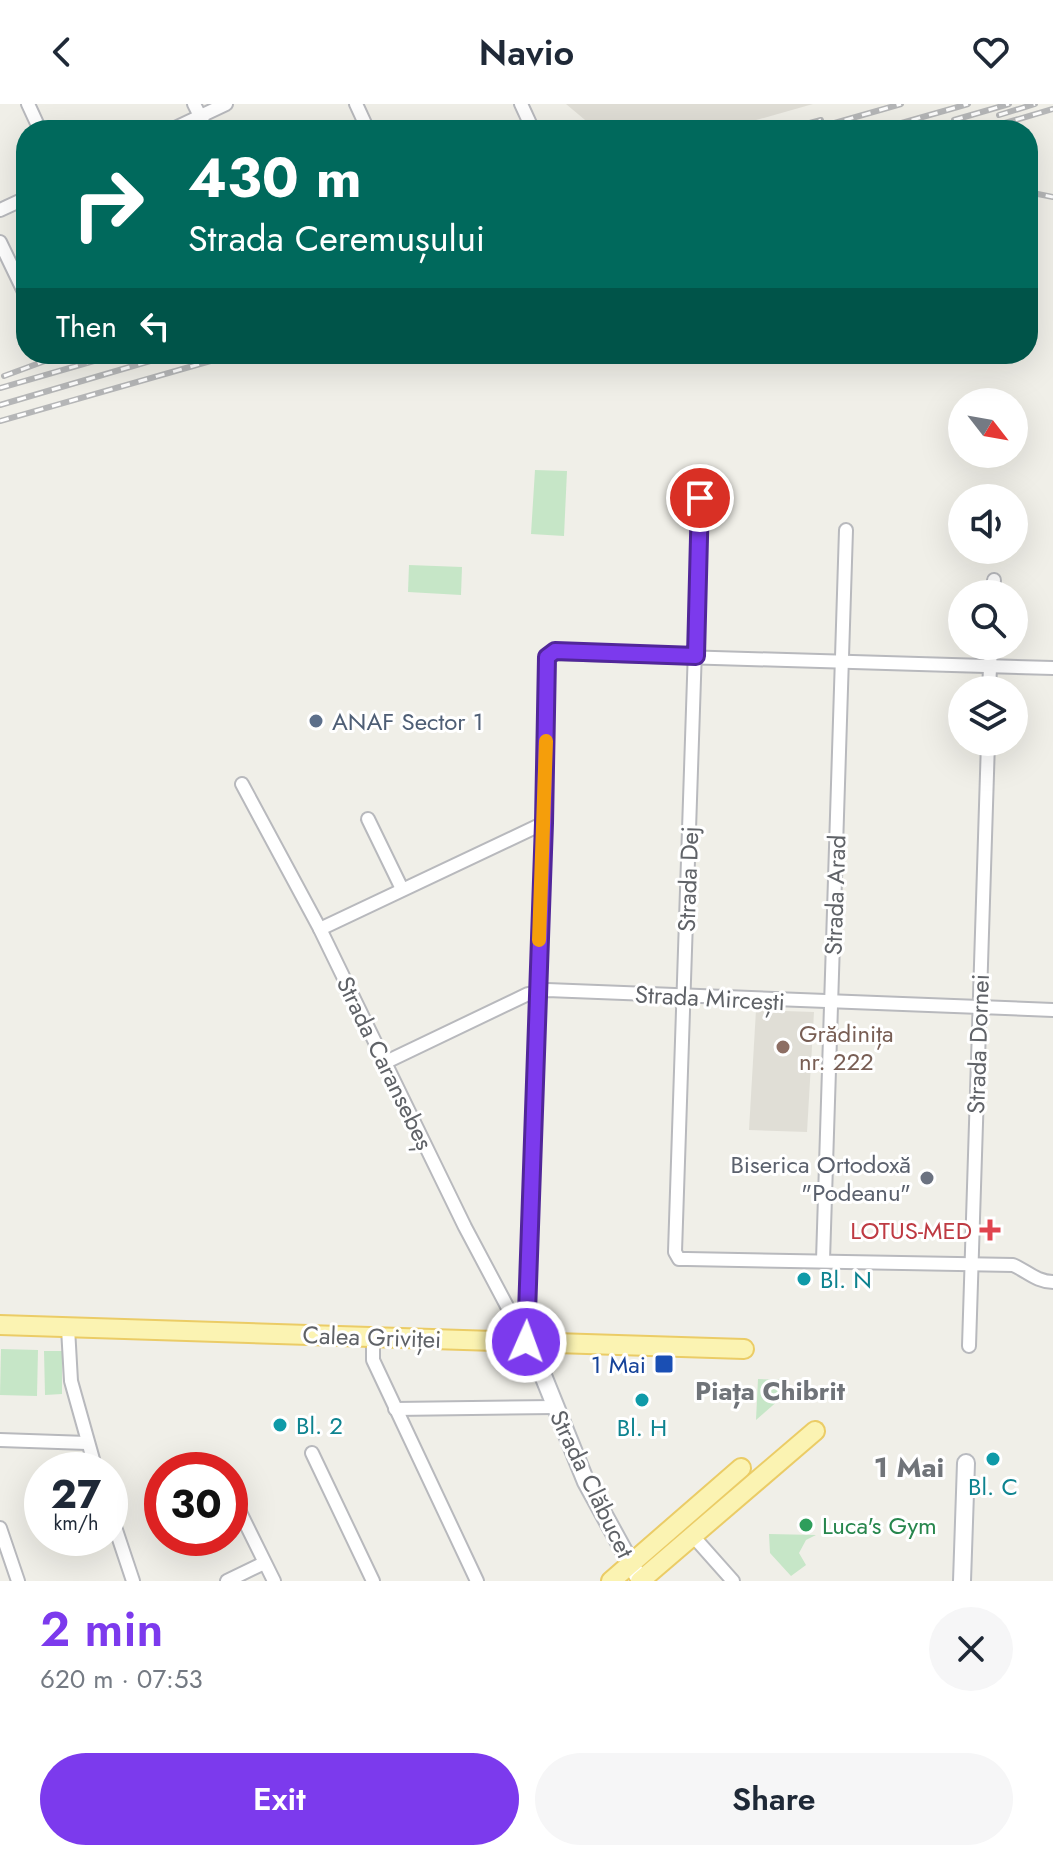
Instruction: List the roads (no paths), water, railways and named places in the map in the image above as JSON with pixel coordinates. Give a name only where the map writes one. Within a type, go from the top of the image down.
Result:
[{"type":"main road","name":"Calea Griviței","points":[[0,1325],[744,1349]]},
{"type":"main road","points":[[640,1581],[815,1431]]},
{"type":"main road","points":[[611,1581],[741,1468]]},
{"type":"street","points":[[197,110],[226,104]]},
{"type":"street","points":[[0,242],[16,275]]},
{"type":"street","name":"Strada Dej","points":[[700,498],[675,1252],[679,1259],[823,1260]]},
{"type":"street","name":"Strada Arad","points":[[823,1260],[846,530]]},
{"type":"street","points":[[526,1342],[547,657],[550,653],[1053,668]]},
{"type":"street","points":[[990,660],[990,676]]},
{"type":"street","name":"Strada Dornei","points":[[969,1346],[988,756]]},
{"type":"street","name":"Strada Caransebeș","points":[[242,784],[320,929],[507,1310],[526,1342]]},
{"type":"street","points":[[368,819],[402,889]]},
{"type":"street","points":[[320,929],[544,823]]},
{"type":"street","name":"Strada Mircești","points":[[384,1063],[537,991],[1053,1010]]},
{"type":"street","points":[[823,1260],[1013,1265],[1037,1279],[1053,1282]]},
{"type":"street","points":[[68,1328],[71,1381],[90,1452]]},
{"type":"street","points":[[373,1337],[373,1360],[477,1581]]},
{"type":"street","name":"Strada Clăbucet","points":[[526,1342],[586,1482],[640,1581]]},
{"type":"street","points":[[395,1409],[555,1407]]},
{"type":"street","points":[[0,1440],[87,1443]]},
{"type":"street","points":[[312,1453],[373,1581]]},
{"type":"street","points":[[962,1581],[966,1463]]},
{"type":"street","points":[[738,1498],[741,1468]]},
{"type":"street","points":[[0,1528],[18,1581]]},
{"type":"street","points":[[248,1529],[274,1581]]},
{"type":"street","points":[[693,1536],[733,1581]]},
{"type":"street","points":[[125,1556],[133,1581]]},
{"type":"street","points":[[227,1581],[264,1563]]},
{"type":"railway","points":[[845,120],[901,104]]},
{"type":"railway","points":[[912,120],[968,104]]},
{"type":"railway","points":[[954,120],[1009,104]]},
{"type":"railway","points":[[999,115],[1035,104]]},
{"type":"railway","points":[[1015,120],[1053,109]]},
{"type":"railway","points":[[1038,194],[1053,197]]},
{"type":"railway","points":[[4,376],[37,364]]},
{"type":"railway","points":[[0,388],[83,364]]},
{"type":"railway","points":[[0,405],[140,364]]},
{"type":"railway","points":[[0,421],[200,364]]},
{"type":"place","name":"ANAF Sector 1","points":[[316,721]]},
{"type":"place","name":"Grădinița nr. 222","points":[[783,1047]]},
{"type":"place","name":"Biserica Ortodoxă \"Podeanu\"","points":[[927,1178]]},
{"type":"place","name":"LOTUS-MED","points":[[990,1230]]},
{"type":"place","name":"Bl. N","points":[[804,1279]]},
{"type":"place","name":"1 Mai","points":[[664,1364]]},
{"type":"place","name":"Bl. H","points":[[642,1400]]},
{"type":"place","name":"Bl. 2","points":[[280,1425]]},
{"type":"place","name":"Bl. C","points":[[993,1459]]},
{"type":"place","name":"Luca's Gym","points":[[806,1525]]},
{"type":"district","name":"Piața Chibrit","points":[[770,1391]]},
{"type":"district","name":"1 Mai","points":[[909,1467]]}]
